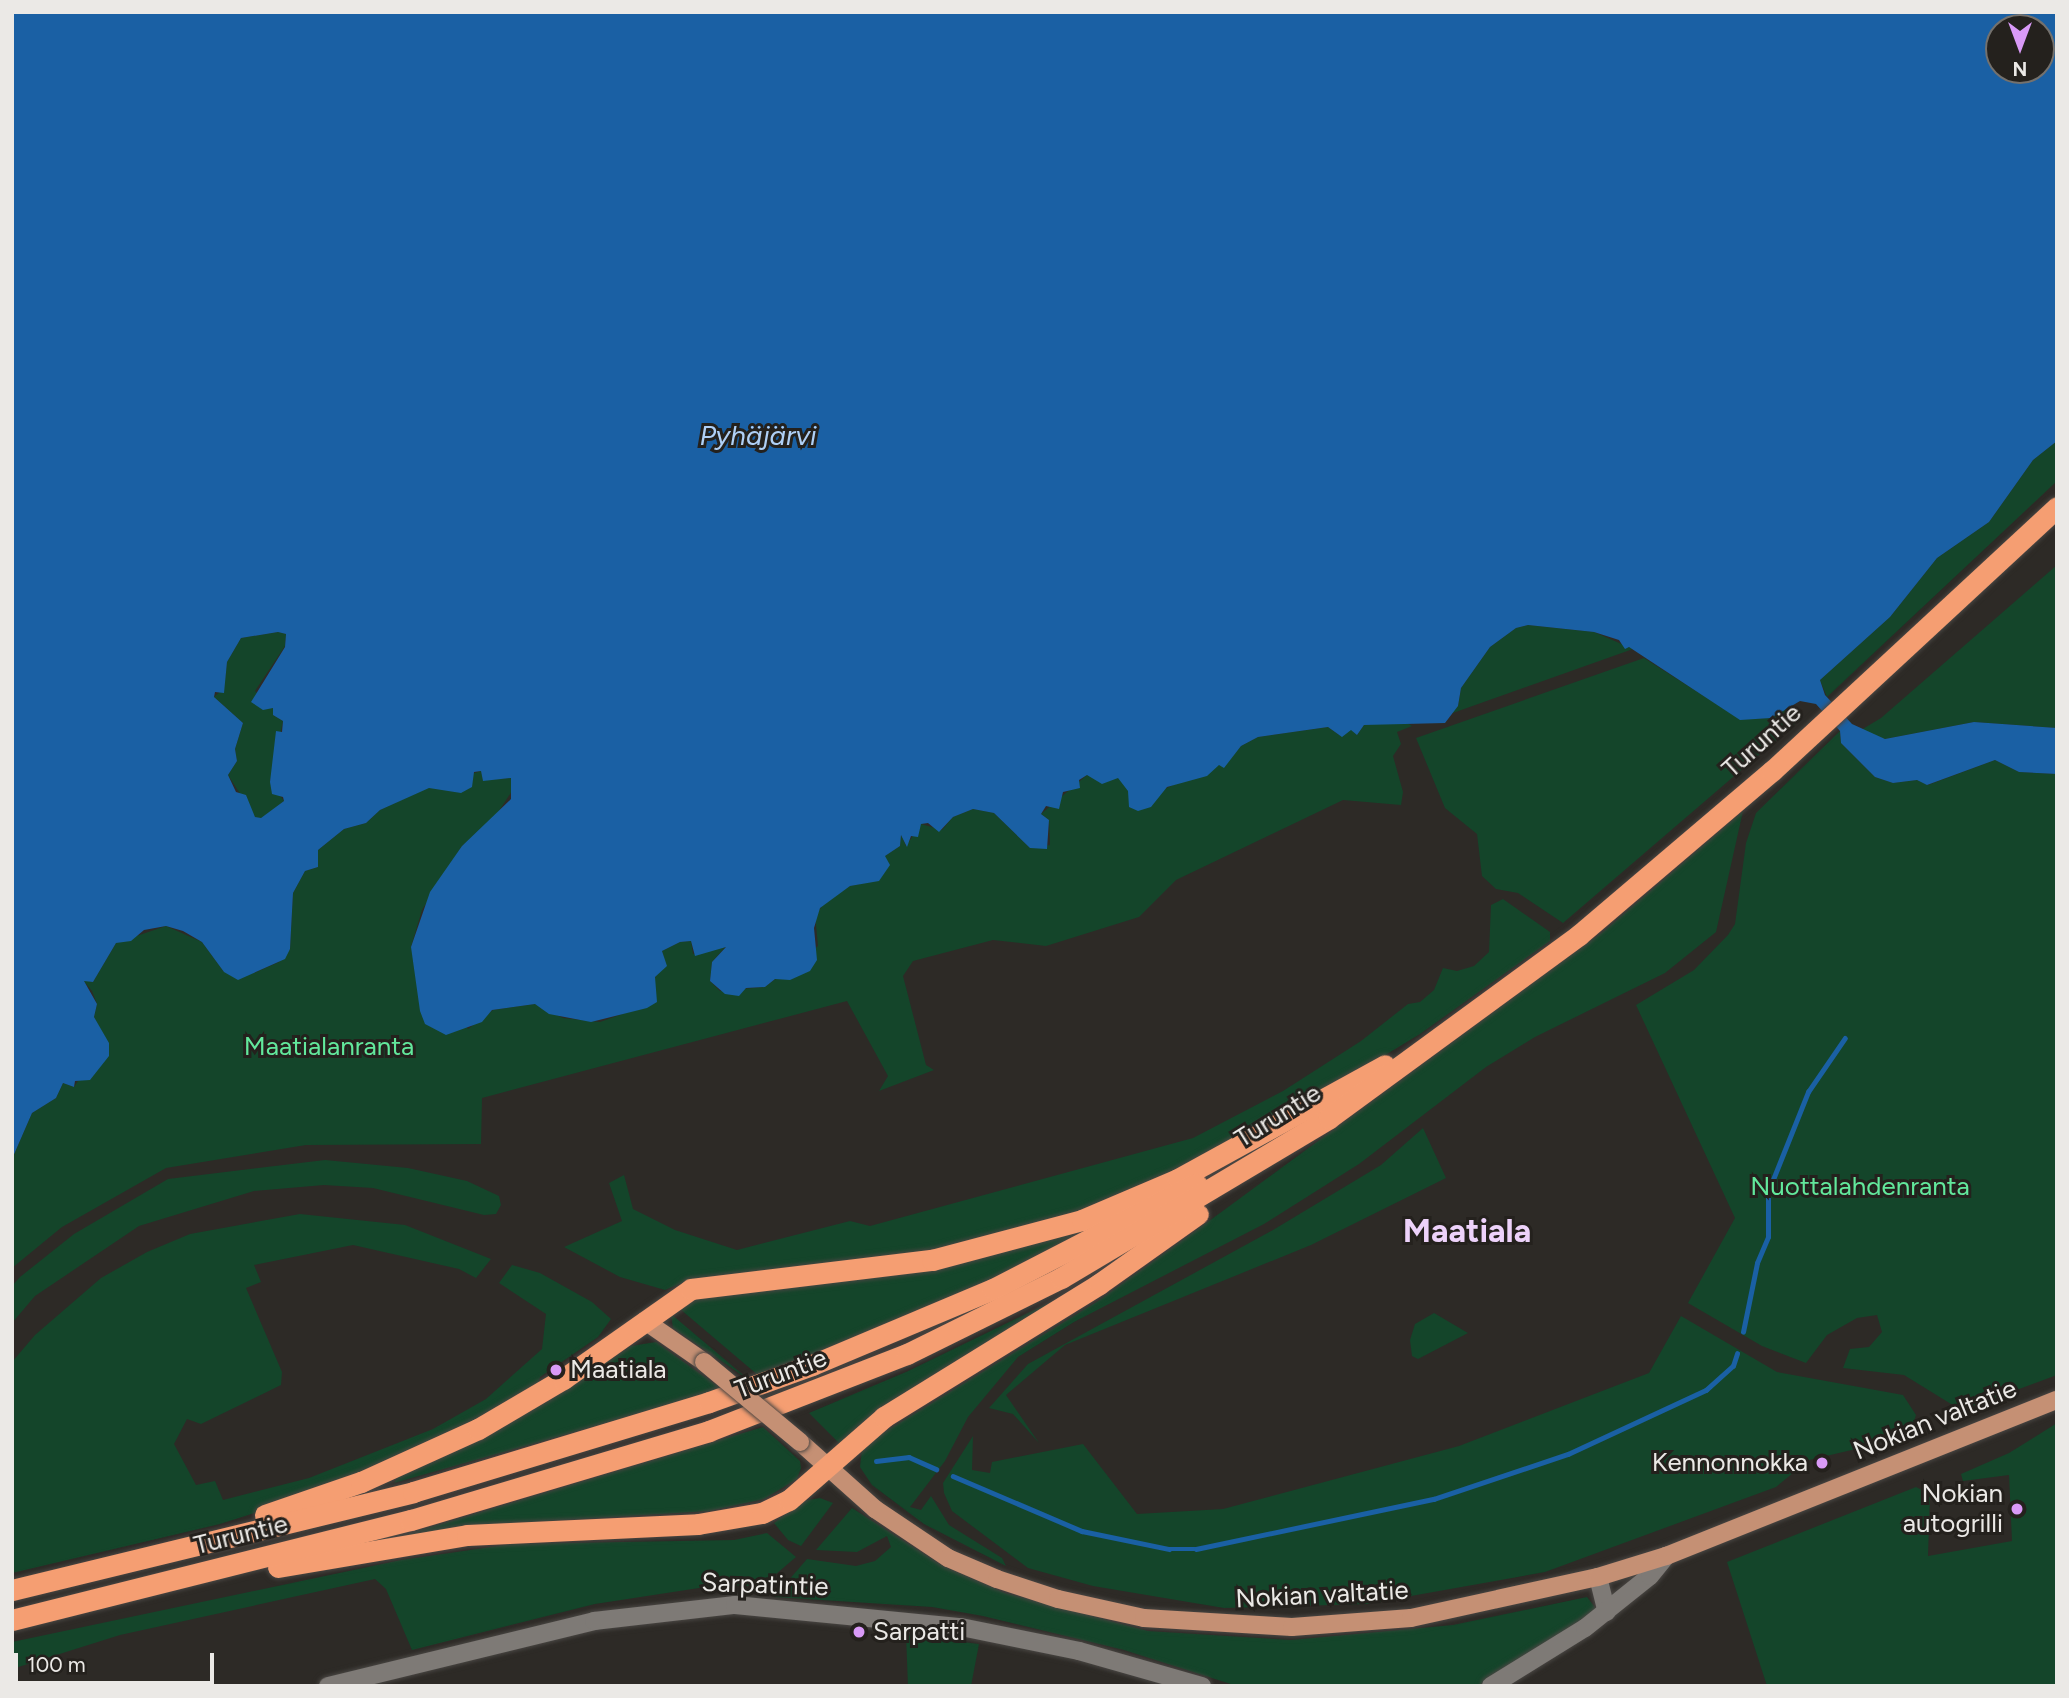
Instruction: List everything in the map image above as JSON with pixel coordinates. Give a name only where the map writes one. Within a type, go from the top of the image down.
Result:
[{"type":"highway","name":"Turuntie","points":[[12,1620],[146,1588],[559,1479],[825,1388],[906,1354],[1061,1279],[1329,1118],[1579,935],[1821,726],[2057,507]]},
{"type":"highway","name":"Turuntie","points":[[12,1590],[413,1492],[553,1452],[812,1365],[993,1289],[1123,1225],[1266,1143],[1491,999]]},
{"type":"highway","points":[[35,1584],[288,1508],[418,1460],[526,1402],[645,1321],[679,1294],[699,1288],[932,1260],[1082,1220],[1222,1157],[1401,1056]]},
{"type":"highway","points":[[146,1588],[467,1535],[650,1528],[737,1518],[778,1506],[884,1417],[1099,1284],[1329,1118]]},
{"type":"main road","name":"Nokian valtatie","points":[[645,1321],[704,1362],[800,1442],[874,1509],[967,1567],[1058,1599],[1144,1618],[1236,1627],[1360,1624],[1492,1603],[1598,1577],[1666,1556],[2057,1400]]},
{"type":"main road","points":[[1492,1686],[1554,1651],[1607,1612],[1650,1576],[1666,1556]]},
{"type":"main road","points":[[1598,1577],[1607,1612]]},
{"type":"main road","name":"Sarpatintie","points":[[328,1686],[594,1621],[735,1605],[961,1627],[1079,1651],[1202,1686]]},
{"type":"green space","points":[[2057,441],[2057,481],[1827,697],[1820,680],[1890,617],[1937,558],[1989,522],[2033,460]]},
{"type":"green space","points":[[2057,565],[2057,728],[1974,722],[1885,739],[1861,730],[1881,718]]},
{"type":"green space","points":[[1528,625],[1594,632],[1633,649],[1450,714],[1458,706],[1461,688],[1490,647],[1516,628]]},
{"type":"green space","points":[[278,632],[286,634],[285,646],[255,691],[273,708],[273,715],[283,721],[270,782],[284,801],[261,819],[255,817],[228,775],[237,761],[235,749],[243,723],[214,697],[224,688],[227,662],[241,638]]},
{"type":"green space","points":[[1644,658],[1740,719],[1771,718],[1787,708],[1796,723],[1563,923],[1518,893],[1496,889],[1482,876],[1477,834],[1445,808],[1416,738]]},
{"type":"green space","name":"Maatialanranta","points":[[1404,721],[1412,726],[1397,732],[1401,744],[1393,756],[1403,792],[1401,805],[1343,800],[1176,880],[1139,917],[1046,946],[993,940],[913,961],[903,976],[926,1065],[934,1070],[879,1091],[888,1076],[847,1001],[482,1098],[481,1144],[306,1145],[166,1168],[62,1227],[12,1268],[12,1159],[32,1113],[56,1098],[63,1083],[74,1087],[105,1040],[94,1017],[97,1004],[92,991],[83,980],[93,982],[116,943],[166,926],[202,942],[224,972],[254,973],[279,962],[290,949],[293,893],[305,871],[318,867],[318,850],[344,829],[366,823],[380,810],[429,787],[481,771],[483,780],[511,778],[514,788],[495,817],[462,846],[422,910],[411,947],[468,1029],[493,1010],[535,1004],[563,1018],[600,1022],[642,1007],[664,958],[662,951],[680,942],[691,941],[693,954],[726,946],[712,962],[710,981],[720,991],[765,987],[818,946],[815,915],[827,900],[850,886],[874,881],[885,856],[900,846],[901,835],[906,846],[921,824],[942,830],[953,817],[973,809],[994,813],[1030,848],[1050,845],[1049,820],[1041,814],[1087,775],[1106,782],[1114,776],[1160,791],[1229,760],[1241,746],[1258,737],[1328,727],[1339,735],[1352,729],[1357,735],[1364,725]]},
{"type":"green space","name":"Nuottalahdenranta","points":[[1840,731],[1841,743],[1875,777],[1893,783],[1917,780],[1928,785],[1995,760],[2019,772],[2057,774],[2057,1375],[1968,1408],[1951,1404],[1904,1375],[1843,1368],[1850,1349],[1869,1347],[1882,1332],[1877,1315],[1857,1318],[1827,1335],[1806,1363],[1762,1346],[1688,1303],[1735,1218],[1636,1005],[1694,970],[1728,935],[1735,924],[1746,843],[1756,813]]},
{"type":"green space","points":[[1743,811],[1716,932],[1665,973],[1535,1037],[1486,1067],[1359,1164],[1264,1224],[1074,1322],[1018,1357],[968,1417],[945,1461],[910,1507],[921,1510],[931,1496],[949,1525],[1002,1558],[1006,1566],[924,1524],[872,1485],[860,1467],[862,1449],[870,1441],[1098,1301],[1220,1213],[1604,931]]},
{"type":"green space","points":[[1503,899],[1550,932],[1550,941],[1420,1034],[1306,1103],[1139,1193],[967,1248],[682,1283],[665,1290],[620,1277],[564,1247],[622,1221],[609,1183],[624,1175],[633,1209],[675,1230],[737,1250],[850,1221],[870,1226],[1193,1138],[1283,1091],[1361,1041],[1408,1004],[1420,1002],[1434,990],[1443,968],[1457,971],[1474,966],[1489,952],[1491,905]]},
{"type":"green space","points":[[1423,1128],[1446,1178],[1311,1245],[1065,1345],[1006,1395],[1039,1443],[1013,1414],[989,1408],[1028,1364],[1273,1230],[1381,1165]]},
{"type":"green space","points":[[325,1160],[408,1168],[467,1181],[499,1196],[501,1205],[496,1214],[484,1215],[373,1188],[324,1185],[254,1191],[139,1226],[35,1296],[12,1323],[12,1286],[20,1277],[74,1234],[168,1179]]},
{"type":"green space","points":[[300,1214],[405,1225],[491,1259],[476,1278],[459,1269],[353,1245],[254,1265],[261,1282],[246,1288],[282,1372],[281,1385],[201,1424],[187,1419],[174,1444],[196,1485],[215,1481],[223,1500],[309,1478],[433,1429],[486,1399],[542,1349],[546,1314],[499,1283],[512,1265],[540,1273],[592,1302],[611,1319],[598,1337],[540,1377],[538,1385],[475,1425],[286,1503],[220,1524],[12,1573],[12,1362],[35,1335],[101,1278],[147,1252],[190,1234]]},
{"type":"green space","points":[[1100,1223],[967,1292],[759,1376],[680,1309],[701,1295],[948,1267]]},
{"type":"green space","points":[[1096,1280],[840,1444],[809,1413],[906,1372]]},
{"type":"green space","points":[[1434,1313],[1468,1333],[1418,1359],[1412,1356],[1410,1340],[1415,1324]]},
{"type":"green space","points":[[671,1314],[749,1380],[673,1328]]},
{"type":"green space","points":[[1681,1316],[1777,1372],[1903,1395],[1916,1415],[1912,1428],[1873,1445],[1809,1460],[1776,1487],[1545,1572],[1366,1604],[1224,1608],[1093,1586],[1028,1568],[952,1511],[944,1493],[943,1483],[973,1436],[972,1470],[990,1473],[992,1462],[1083,1444],[1137,1514],[1223,1509],[1459,1446],[1649,1373]]},
{"type":"green space","points":[[656,1342],[723,1390],[394,1483],[398,1477],[547,1402],[631,1346]]},
{"type":"green space","points":[[2057,1423],[2057,1686],[1767,1686],[1727,1562],[1916,1487],[1930,1494],[1928,1556],[2012,1541],[2009,1475],[1963,1481],[1961,1474],[2009,1453]]},
{"type":"green space","points":[[763,1427],[800,1461],[801,1468],[797,1479],[764,1499],[709,1511],[485,1525],[391,1539]]},
{"type":"green space","points":[[820,1498],[833,1503],[801,1546],[788,1540],[774,1523],[803,1501]]},
{"type":"green space","points":[[852,1508],[943,1566],[1005,1593],[1148,1631],[1291,1640],[1453,1625],[1587,1597],[1597,1610],[1528,1660],[1477,1686],[1237,1686],[1124,1650],[983,1616],[932,1607],[774,1597],[807,1559],[856,1566],[875,1561],[891,1547],[887,1536],[857,1552],[816,1550]]},
{"type":"green space","points":[[767,1533],[796,1557],[762,1586],[712,1586],[595,1604],[412,1650],[386,1589],[375,1579],[120,1635],[12,1669],[12,1642],[401,1560],[511,1544],[734,1540]]},
{"type":"green space","points":[[906,1635],[979,1644],[971,1686],[908,1686]]},
{"type":"water","name":"Pyhäjärvi","points":[[12,12],[2057,12],[2057,441],[2033,460],[1989,522],[1937,558],[1890,617],[1820,680],[1825,695],[1852,724],[1885,739],[1974,722],[2057,728],[2057,774],[2019,772],[1995,760],[1927,785],[1917,780],[1893,783],[1875,777],[1841,743],[1840,731],[1816,704],[1800,701],[1771,718],[1740,720],[1629,647],[1625,649],[1619,640],[1594,632],[1528,625],[1516,628],[1490,647],[1461,688],[1458,706],[1445,723],[1364,725],[1357,735],[1351,730],[1342,737],[1328,727],[1258,737],[1241,746],[1224,768],[1219,765],[1207,776],[1167,787],[1151,807],[1138,811],[1129,807],[1128,791],[1118,778],[1102,784],[1087,775],[1079,780],[1080,788],[1063,792],[1059,809],[1046,806],[1041,814],[1049,820],[1047,849],[1030,848],[994,813],[973,809],[953,817],[939,832],[928,823],[921,824],[918,837],[911,836],[907,847],[901,835],[900,846],[885,856],[890,865],[879,881],[850,886],[820,908],[814,928],[817,960],[810,971],[790,980],[775,979],[765,987],[746,988],[739,996],[725,994],[710,981],[712,962],[726,947],[695,956],[691,941],[680,942],[662,951],[667,966],[655,977],[657,1002],[647,1008],[591,1022],[549,1014],[535,1004],[492,1010],[482,1022],[446,1035],[425,1024],[420,1011],[411,947],[430,892],[462,846],[511,799],[511,778],[483,781],[481,771],[474,772],[472,787],[461,793],[429,788],[380,810],[366,823],[344,829],[318,850],[318,867],[305,871],[293,893],[290,949],[285,959],[238,980],[224,972],[202,942],[183,931],[166,926],[144,930],[131,941],[116,943],[93,982],[84,981],[97,1004],[94,1017],[109,1043],[109,1056],[90,1080],[75,1081],[74,1087],[63,1083],[56,1098],[32,1113],[12,1159]],"holes":[[[278,632],[286,634],[285,647],[251,702],[263,710],[273,708],[273,715],[283,721],[282,732],[276,731],[270,782],[272,794],[283,797],[284,801],[261,818],[255,817],[246,795],[236,792],[228,775],[237,761],[235,749],[243,723],[214,697],[215,692],[224,693],[227,662],[241,638]]]},
{"type":"waterway","points":[[1743,1332],[1757,1263],[1768,1237],[1768,1192],[1808,1092],[1845,1038]]},
{"type":"waterway","points":[[953,1476],[1082,1531],[1169,1549],[1196,1549],[1434,1499],[1568,1454],[1706,1390],[1733,1366],[1737,1354]]},
{"type":"waterway","points":[[876,1461],[909,1457],[936,1469]]},
{"type":"place","name":"Maatiala","points":[[556,1370]]},
{"type":"place","name":"Kennonnokka","points":[[1822,1463]]},
{"type":"place","name":"Nokian autogrilli","points":[[2017,1509]]},
{"type":"place","name":"Sarpatti","points":[[859,1632]]},
{"type":"district","name":"Maatiala","points":[[1467,1231]]}]
